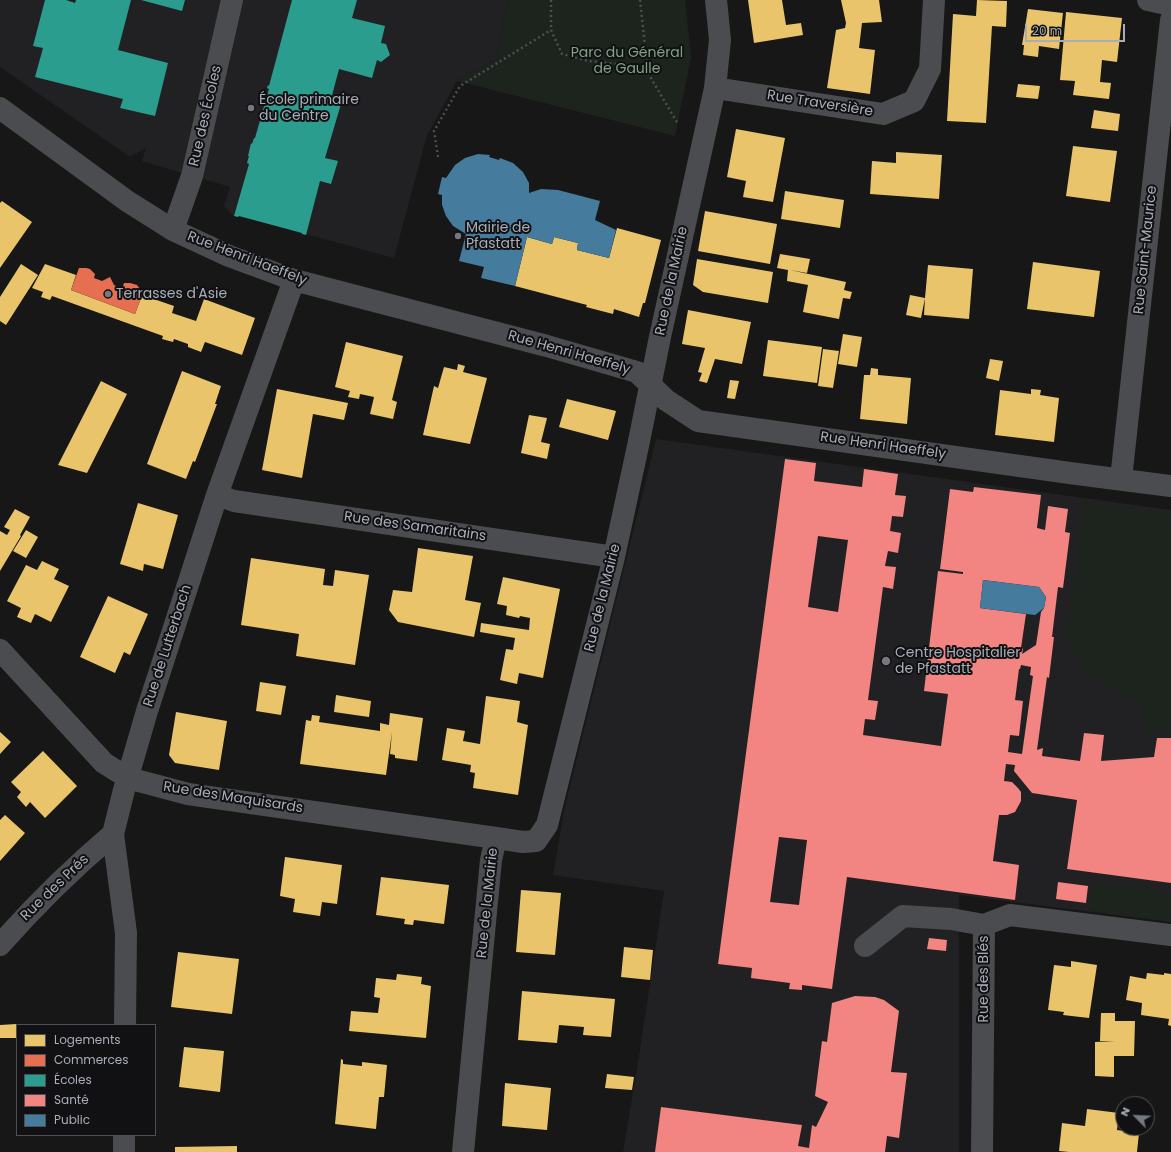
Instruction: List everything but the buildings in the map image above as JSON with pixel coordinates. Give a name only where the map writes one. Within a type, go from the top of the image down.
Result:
[{"type":"street","name":"Rue des Écoles","points":[[173,230],[192,176],[232,0]]},
{"type":"street","name":"Rue de la Mairie","points":[[463,1152],[491,860],[496,838],[523,842],[536,840],[546,825],[614,557],[660,337],[715,88],[720,40],[716,0]]},
{"type":"street","name":"Rue Traversière","points":[[715,88],[883,114],[914,101],[930,69],[934,0]]},
{"type":"street","points":[[1148,0],[1171,5]]},
{"type":"street","name":"Rue Saint-Maurice","points":[[1121,479],[1171,20]]},
{"type":"street","name":"Rue Henri Haeffely","points":[[0,108],[127,201],[173,230],[229,256],[294,280],[547,346],[637,372],[666,400],[698,421],[1171,486]]},
{"type":"street","name":"Rue de Lutterbach","points":[[125,1024],[126,933],[113,834],[147,711],[217,495],[294,280]]},
{"type":"street","name":"Rue des Samaritains","points":[[217,495],[234,501],[614,557]]},
{"type":"street","name":"Rue des Maquisards","points":[[0,650],[104,763],[128,778],[188,794],[496,838]]},
{"type":"street","name":"Rue des Prés","points":[[0,945],[20,922],[78,864],[113,834]]},
{"type":"street","name":"Rue des Blés","points":[[982,1152],[984,924],[1010,915],[1171,935]]},
{"type":"street","points":[[865,946],[903,916],[951,919],[984,924]]},
{"type":"street","points":[[124,1136],[124,1152]]},
{"type":"path","points":[[551,0],[550,30],[562,54],[589,61],[627,65],[648,73]]},
{"type":"path","points":[[640,0],[648,73],[677,123],[702,145]]},
{"type":"path","points":[[438,157],[434,131],[460,86],[550,30]]},
{"type":"shaded area","name":"École primaire du Centre","points":[[0,0],[508,0],[496,59],[457,81],[427,135],[394,258],[239,216],[234,216],[224,206],[230,187],[142,161],[146,148],[130,157],[0,67]]},
{"type":"shaded area","name":"Centre Hospitalier de Pfastatt","points":[[656,439],[1171,510],[1171,922],[959,895],[959,1152],[623,1152],[664,891],[553,875],[564,811]]},
{"type":"green space","name":"Parc du Général de Gaulle","points":[[508,0],[685,0],[691,57],[675,136],[457,81],[496,59]]},
{"type":"green space","points":[[1084,503],[1171,515],[1171,731],[1144,732],[1146,710],[1086,672],[1067,635]]},
{"type":"green space","points":[[1093,883],[1156,888],[1161,897],[1171,898],[1171,921],[1089,911]]},
{"type":"place","name":"École primaire du Centre","points":[[251,108]]},
{"type":"place","name":"Mairie de Pfastatt","points":[[458,236]]},
{"type":"place","name":"Terrasses d'Asie","points":[[108,294]]},
{"type":"place","name":"Centre Hospitalier de Pfastatt","points":[[886,661]]}]
